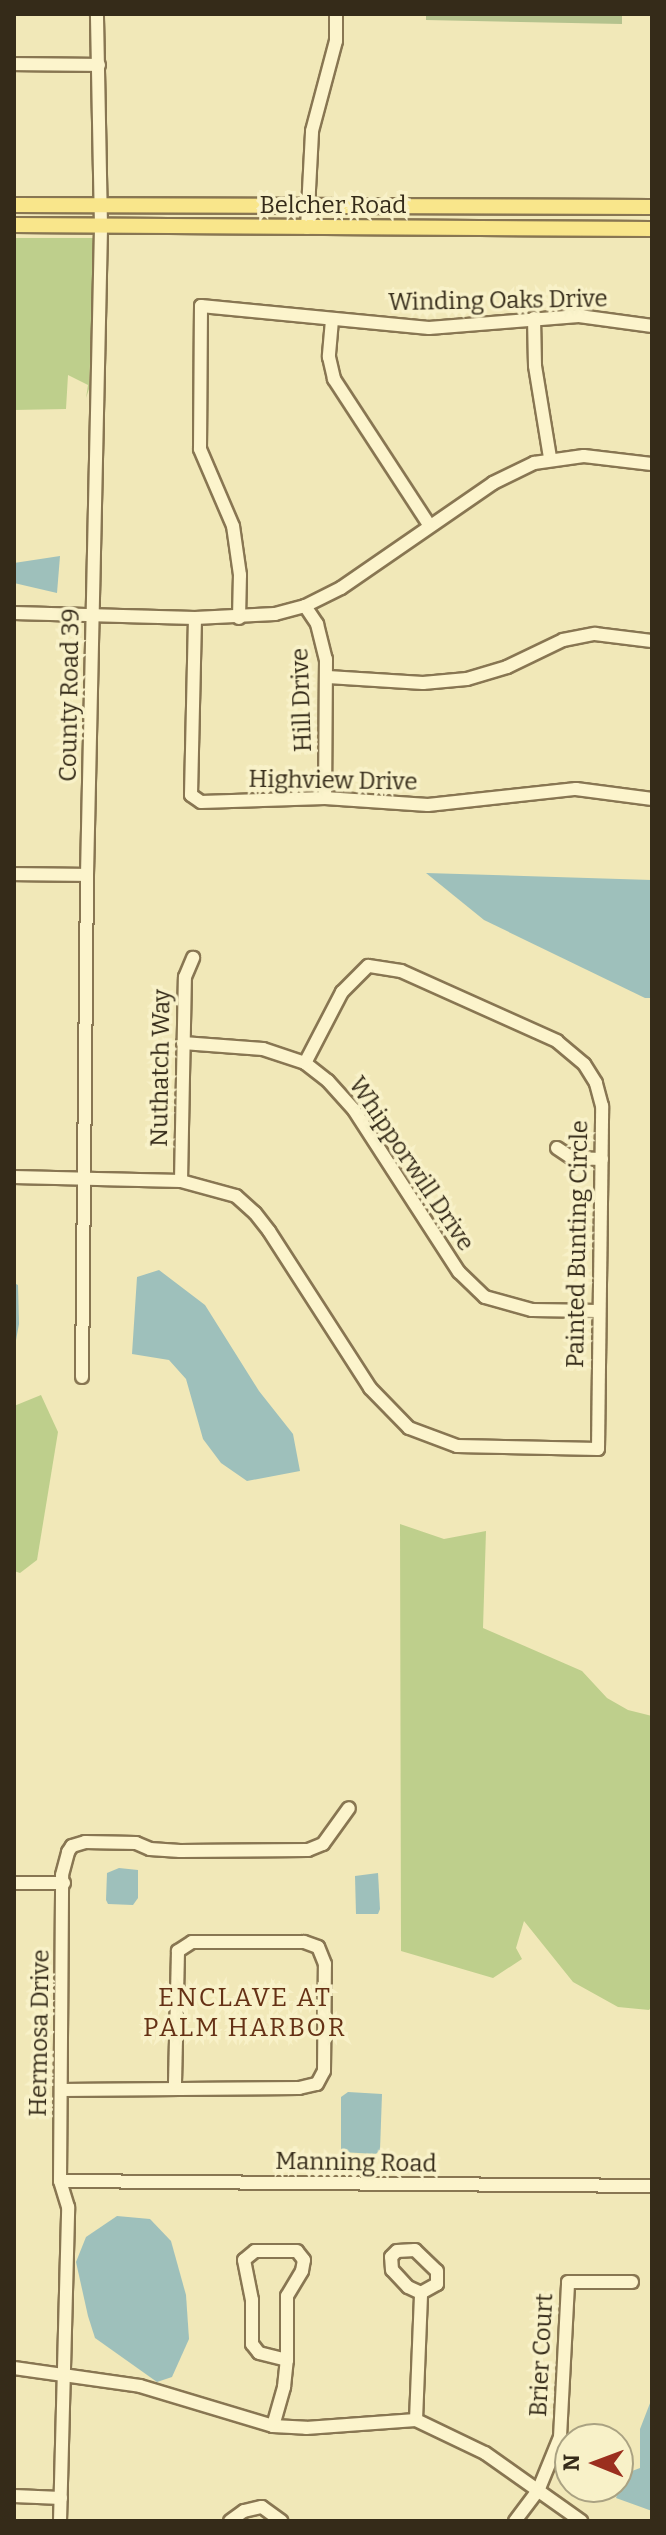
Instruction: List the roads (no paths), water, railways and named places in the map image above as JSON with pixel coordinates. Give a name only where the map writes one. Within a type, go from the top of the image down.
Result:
[{"type":"main road","name":"Belcher Road","points":[[14,205],[652,207]]},
{"type":"main road","name":"Belcher Road","points":[[14,225],[652,229]]},
{"type":"street","name":"County Road 39","points":[[82,1377],[87,875],[101,226],[97,14]]},
{"type":"street","points":[[307,228],[312,131],[336,41],[336,14]]},
{"type":"street","points":[[14,64],[99,65]]},
{"type":"street","name":"Winding Oaks Drive","points":[[239,618],[240,575],[233,526],[200,449],[201,306],[429,328],[579,316],[652,326]]},
{"type":"street","points":[[534,318],[535,366],[550,458]]},
{"type":"street","points":[[332,320],[329,357],[334,379],[429,525]]},
{"type":"street","points":[[14,613],[258,617],[305,606],[341,588],[510,472],[550,458],[584,456],[652,464]]},
{"type":"street","name":"Hill Drive","points":[[305,606],[323,639],[328,677],[325,798]]},
{"type":"street","name":"Highview Drive","points":[[195,618],[191,795],[201,802],[325,798],[428,805],[576,789],[652,799]]},
{"type":"street","points":[[328,677],[423,683],[467,679],[507,667],[563,640],[595,634],[652,641]]},
{"type":"street","points":[[14,874],[87,875]]},
{"type":"street","name":"Nuthatch Way","points":[[181,1181],[185,977],[193,958]]},
{"type":"street","name":"Painted Bunting Circle","points":[[181,1181],[236,1196],[255,1213],[370,1388],[409,1428],[457,1446],[598,1449],[602,1106],[596,1083],[577,1055],[557,1041],[401,971],[368,966],[342,992],[305,1063]]},
{"type":"street","name":"Whipporwill Drive","points":[[183,1043],[243,1046],[305,1063],[328,1081],[354,1110],[414,1205],[472,1287],[485,1297],[514,1308],[599,1311]]},
{"type":"street","points":[[557,1148],[572,1158],[602,1159]]},
{"type":"street","points":[[14,1177],[85,1176],[181,1181]]},
{"type":"street","name":"Hermosa Drive","points":[[60,2521],[68,2207],[60,2181],[64,1883],[68,1852],[72,1846],[85,1842],[136,1843],[150,1849],[180,1851],[308,1850],[323,1844],[349,1808]]},
{"type":"street","points":[[14,1883],[64,1883]]},
{"type":"street","points":[[61,2090],[299,2088],[317,2084],[324,2071],[325,1964],[318,1947],[304,1942],[192,1942],[178,1951],[175,2087]]},
{"type":"street","name":"Manning Road","points":[[60,2181],[652,2186]]},
{"type":"street","points":[[273,2426],[287,2360],[287,2296],[302,2271],[304,2260],[297,2251],[255,2251],[244,2260],[252,2300],[252,2344],[259,2353],[287,2360]]},
{"type":"street","name":"Brier Court","points":[[538,2491],[560,2437],[568,2282],[632,2282]]},
{"type":"street","points":[[416,2420],[421,2293]]},
{"type":"street","points":[[14,2368],[180,2396],[273,2426],[306,2428],[416,2420],[485,2453],[581,2521]]},
{"type":"street","points":[[515,2521],[538,2491]]},
{"type":"street","points":[[14,2496],[61,2498]]},
{"type":"street","points":[[230,2521],[244,2511],[262,2507],[281,2521]]},
{"type":"water","points":[[60,556],[57,593],[14,583],[14,563]]},
{"type":"water","points":[[426,873],[652,880],[652,998],[645,998],[484,920]]},
{"type":"water","points":[[159,1270],[205,1305],[259,1391],[293,1434],[300,1471],[247,1481],[221,1463],[203,1439],[186,1379],[169,1360],[132,1354],[137,1277]]},
{"type":"water","points":[[14,1283],[18,1285],[19,1324],[14,1351]]},
{"type":"water","points":[[119,1868],[138,1870],[138,1898],[133,1905],[108,1904],[106,1900],[107,1873]]},
{"type":"water","points":[[378,1873],[378,1914],[356,1914],[355,1876]]},
{"type":"water","points":[[348,2092],[382,2094],[380,2150],[376,2154],[341,2152],[341,2097]]},
{"type":"water","points":[[117,2216],[150,2219],[171,2241],[186,2295],[189,2339],[172,2377],[157,2382],[95,2338],[88,2316],[76,2262],[86,2237]]},
{"type":"water","points":[[652,2398],[652,2511],[630,2503],[634,2503],[634,2470],[640,2468],[640,2429]]},
{"type":"district","name":"ENCLAVE AT PALM HARBOR","points":[[245,2013]]}]
